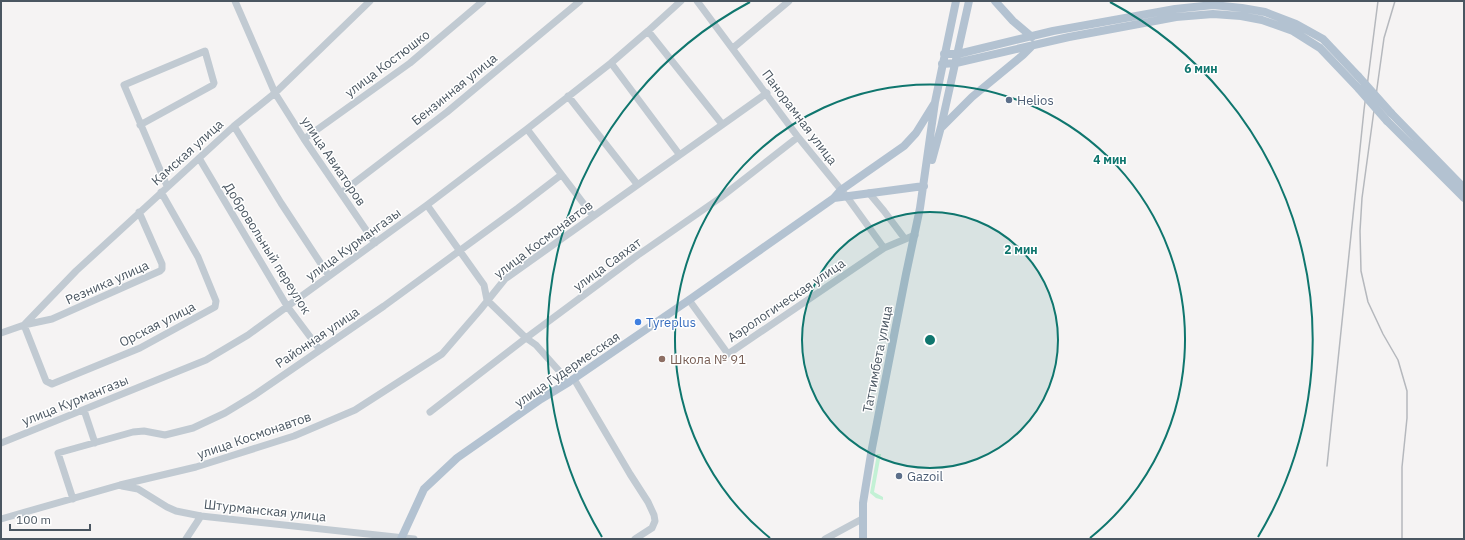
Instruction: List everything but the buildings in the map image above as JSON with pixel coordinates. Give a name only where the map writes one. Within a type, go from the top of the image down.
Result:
[{"type":"main road","points":[[924,186],[942,64],[956,1]]},
{"type":"main road","points":[[924,186],[941,127],[969,1]]},
{"type":"main road","points":[[995,1],[1033,41]]},
{"type":"main road","points":[[942,64],[956,63],[1033,41],[1053,31],[1175,9],[1213,6],[1242,8],[1265,12],[1296,24],[1322,39],[1464,188]]},
{"type":"main road","points":[[944,54],[958,54],[1033,41],[1069,37],[1176,17],[1213,14],[1241,16],[1262,20],[1293,31],[1320,48],[1387,121],[1464,198]]},
{"type":"main road","points":[[941,127],[972,97],[1023,55],[1033,41]]},
{"type":"main road","points":[[844,193],[904,146],[916,133],[936,102]]},
{"type":"main road","name":"улица Гудермесская","points":[[401,538],[424,489],[457,458],[689,300],[834,198],[844,193],[869,194],[924,186]]},
{"type":"main road","name":"Таттимбета улица","points":[[863,539],[863,503],[873,441],[924,186]]},
{"type":"street","name":"улица Авиаторов","points":[[235,1],[274,93],[375,243]]},
{"type":"street","name":"Камская улица","points":[[24,325],[76,271],[139,212],[234,126],[274,93],[370,1]]},
{"type":"street","name":"улица Костюшко","points":[[304,139],[410,63],[483,1]]},
{"type":"street","name":"Бензинная улица","points":[[341,193],[447,112],[580,1]]},
{"type":"street","name":"улица Курмангазы","points":[[1,443],[206,360],[248,335],[427,205],[527,129],[611,63],[681,1]]},
{"type":"street","name":"Панорамная улица","points":[[697,1],[767,93],[798,137],[844,193],[884,248]]},
{"type":"street","points":[[733,48],[789,1]]},
{"type":"street","points":[[648,31],[722,124]]},
{"type":"street","points":[[140,125],[214,85],[205,51],[124,85],[140,125],[167,186]]},
{"type":"street","points":[[611,63],[679,154]]},
{"type":"street","name":"улица Космонавтов","points":[[1,519],[120,485],[196,467],[294,436],[355,410],[442,354],[505,279],[679,154],[767,93]]},
{"type":"street","points":[[568,96],[637,184]]},
{"type":"street","points":[[234,126],[281,203],[329,276]]},
{"type":"street","points":[[527,129],[560,175],[593,216]]},
{"type":"street","name":"улица Саяхат","points":[[430,412],[526,338],[638,255],[720,198],[798,137]]},
{"type":"street","name":"Добровольный переулок","points":[[199,158],[287,306],[320,350]]},
{"type":"street","name":"Районная улица","points":[[73,499],[58,453],[133,432],[144,431],[165,435],[193,428],[230,410],[384,306],[460,251],[560,175]]},
{"type":"street","name":"Орская улица","points":[[24,325],[46,381],[52,384],[140,348],[215,307],[216,300],[198,257],[161,192]]},
{"type":"street","points":[[869,194],[884,210],[905,239]]},
{"type":"street","points":[[427,205],[484,285],[487,300],[526,338],[536,345],[571,380],[648,502],[655,521],[652,528],[635,539]]},
{"type":"street","name":"Резника улица","points":[[1,333],[24,325],[52,319],[160,271],[162,269],[162,264],[139,212]]},
{"type":"street","name":"Аэрологическая улица","points":[[689,300],[728,354],[884,248],[915,235]]},
{"type":"street","points":[[84,410],[95,442]]},
{"type":"street","name":"Штурманская улица","points":[[120,485],[138,489],[176,511],[201,516],[414,539]]},
{"type":"street","points":[[186,539],[201,516]]},
{"type":"street","points":[[825,539],[862,519]]},
{"type":"street","points":[[343,539],[352,532]]},
{"type":"green space","points":[[877,454],[881,454],[874,492],[883,497],[883,500],[876,498],[870,493]]},
{"type":"railway","points":[[1327,466],[1364,110],[1378,1]]},
{"type":"railway","points":[[1395,1],[1384,38],[1362,198],[1360,231],[1361,271],[1368,302],[1383,334],[1398,360],[1407,391],[1407,418],[1402,467],[1402,539]]},
{"type":"place","name":"Helios","points":[[1009,100]]},
{"type":"place","name":"Tyreplus","points":[[638,322]]},
{"type":"place","name":"Школа № 91","points":[[662,359]]},
{"type":"place","name":"Gazoil","points":[[899,476]]}]
